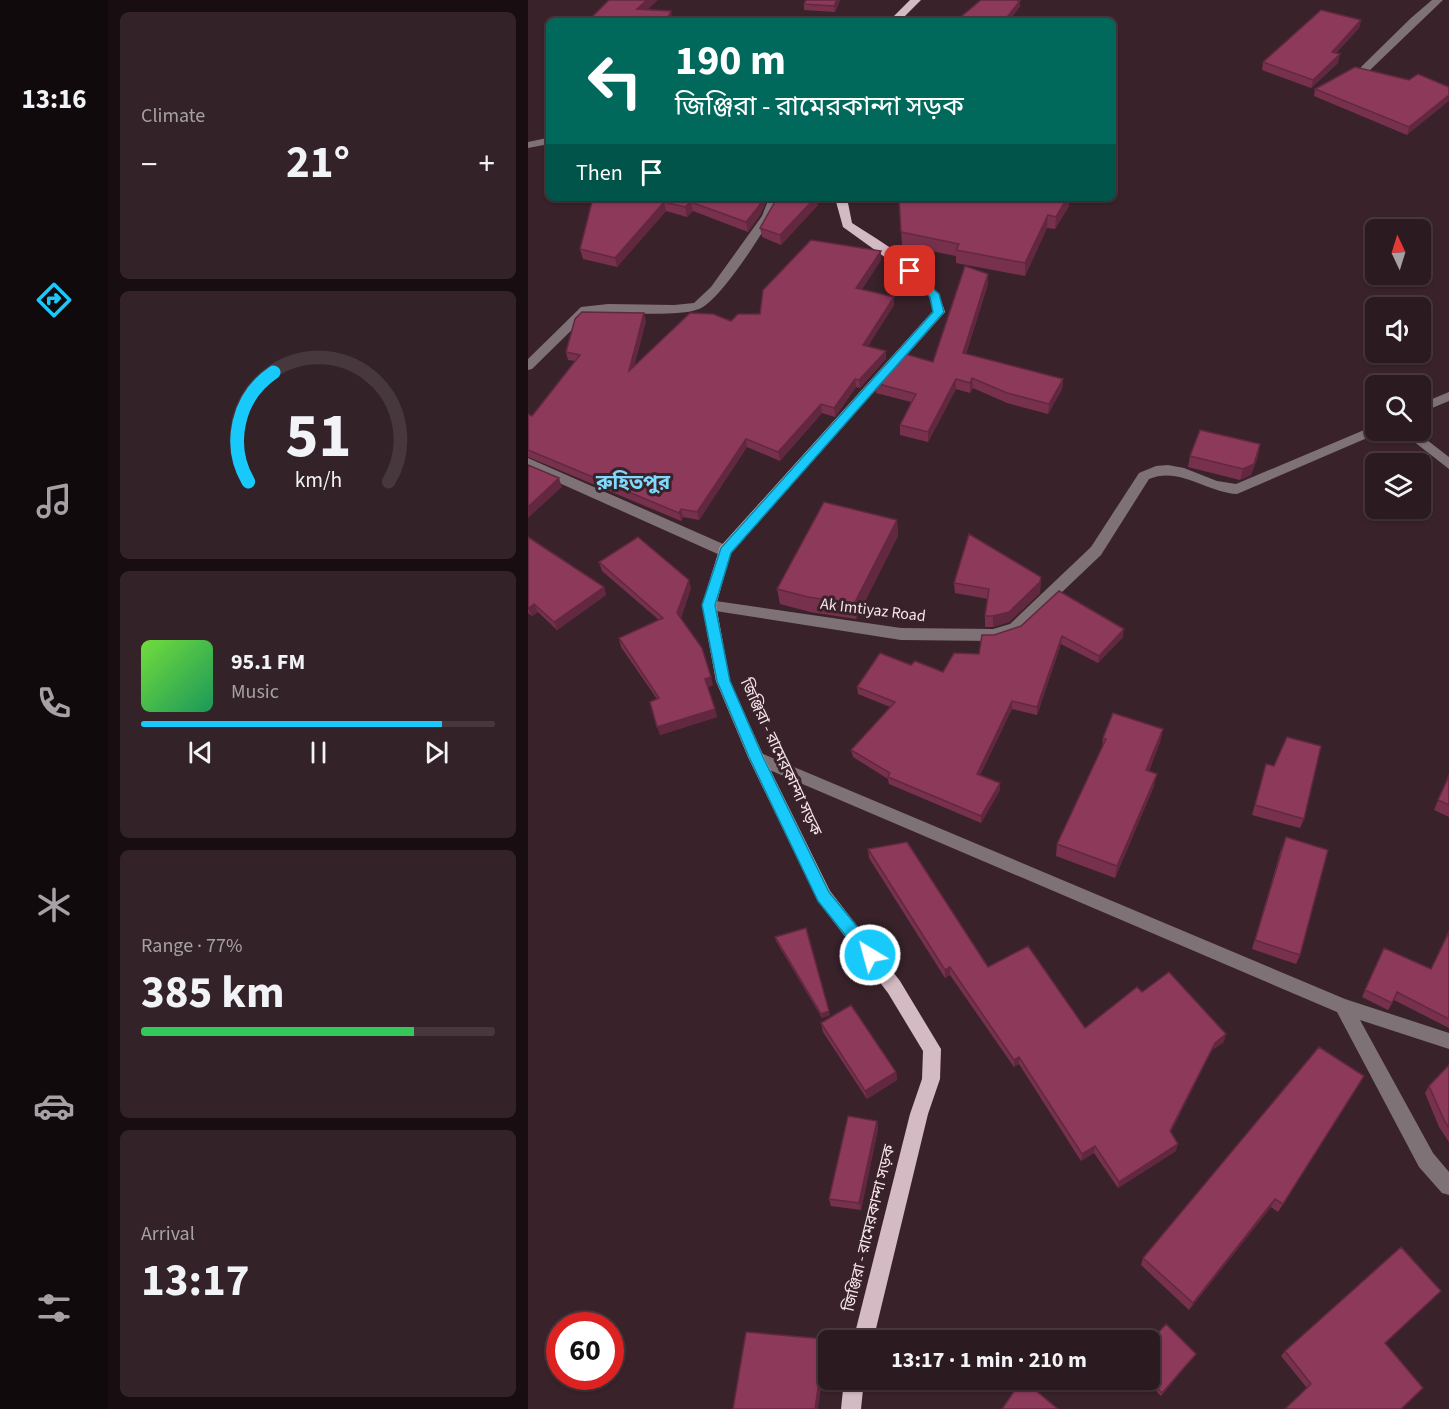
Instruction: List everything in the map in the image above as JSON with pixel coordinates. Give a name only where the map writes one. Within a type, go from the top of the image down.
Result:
[{"type":"main road","points":[[897,18],[916,0]]},
{"type":"main road","name":"জিঞ্জিরা - রামেরকান্দা সড়ক","points":[[842,201],[847,225],[897,259],[923,283],[935,296],[939,312],[725,551],[709,605],[723,681],[756,757],[824,896],[894,987],[932,1049],[931,1079],[919,1114],[866,1330]]},
{"type":"main road","points":[[851,1409],[853,1390]]},
{"type":"street","points":[[1365,69],[1414,20],[1438,0]]},
{"type":"street","points":[[528,145],[546,141]]},
{"type":"street","points":[[528,366],[585,310],[674,309],[698,306],[715,290],[768,216],[775,201]]},
{"type":"street","points":[[1431,404],[1449,396]]},
{"type":"street","name":"Ak Imtiyaz Road","points":[[709,605],[901,634],[993,635],[1015,628],[1096,551],[1144,476],[1160,468],[1178,471],[1228,490],[1237,489],[1365,434]]},
{"type":"street","points":[[1419,441],[1449,464]]},
{"type":"street","points":[[528,463],[577,487],[725,551]]},
{"type":"street","points":[[756,757],[1343,1006],[1449,1041]]},
{"type":"street","points":[[1343,1006],[1426,1160],[1449,1185]]},
{"type":"building","points":[[609,0],[647,0],[637,9],[671,11],[668,18],[591,18]]},
{"type":"building","points":[[806,0],[837,0],[834,6],[804,4]]},
{"type":"building","points":[[981,0],[1020,1],[1006,18],[959,18]]},
{"type":"building","points":[[1321,10],[1361,20],[1332,52],[1340,54],[1313,80],[1263,62]]},
{"type":"building","points":[[1355,67],[1409,80],[1418,74],[1449,87],[1449,95],[1409,127],[1315,89]]},
{"type":"building","points":[[592,201],[761,201],[746,222],[691,202],[685,207],[664,202],[615,258],[580,249]]},
{"type":"building","points":[[775,201],[812,201],[780,235],[760,228]]},
{"type":"building","points":[[899,201],[1065,201],[1056,217],[1048,215],[1025,263],[956,250],[959,244],[901,232]]},
{"type":"building","points":[[811,240],[881,251],[856,288],[894,297],[863,345],[886,351],[859,380],[855,379],[834,408],[821,404],[778,452],[746,439],[697,512],[681,509],[679,513],[528,450],[528,414],[532,416],[580,355],[566,352],[575,319],[582,312],[644,313],[629,371],[690,313],[713,314],[731,321],[738,314],[760,314],[763,290]]},
{"type":"building","points":[[965,266],[988,274],[963,353],[1063,379],[1049,404],[1007,393],[972,378],[970,383],[956,379],[928,432],[900,425],[916,394],[875,383],[902,353],[933,362]]},
{"type":"building","points":[[1200,430],[1260,444],[1254,464],[1243,469],[1190,456]]},
{"type":"building","points":[[528,465],[559,478],[528,507]]},
{"type":"building","points":[[824,502],[897,520],[854,604],[808,597],[777,589]]},
{"type":"building","points":[[969,534],[1041,577],[1040,582],[1009,612],[985,616],[989,589],[954,583]]},
{"type":"building","points":[[528,537],[604,587],[554,622],[534,604],[528,609]]},
{"type":"building","points":[[638,537],[689,580],[677,613],[702,648],[711,677],[705,679],[715,709],[657,727],[650,702],[659,698],[619,638],[663,618],[599,562]]},
{"type":"building","points":[[1059,591],[1124,629],[1099,656],[1062,636],[1037,707],[1012,701],[977,774],[1000,783],[981,816],[888,777],[890,773],[851,750],[895,702],[857,687],[880,653],[911,665],[915,661],[943,672],[954,653],[979,654],[982,635],[994,635],[1021,626]]},
{"type":"building","points":[[1113,713],[1163,729],[1146,770],[1157,774],[1117,866],[1057,844],[1106,739],[1103,738]]},
{"type":"building","points":[[1287,737],[1321,746],[1304,819],[1255,805],[1266,764],[1274,766]]},
{"type":"building","points":[[1449,776],[1449,805],[1438,800]]},
{"type":"building","points":[[1286,837],[1328,850],[1300,955],[1255,940]]},
{"type":"building","points":[[907,842],[988,967],[1028,946],[1085,1028],[1137,987],[1142,992],[1169,972],[1226,1034],[1215,1043],[1170,1131],[1178,1144],[1119,1182],[1095,1146],[1082,1154],[1019,1057],[1014,1060],[950,967],[945,970],[868,849]]},
{"type":"building","points":[[806,928],[829,1011],[821,1014],[775,937]]},
{"type":"building","points":[[1449,932],[1449,1019],[1397,992],[1392,1003],[1365,990],[1384,948],[1431,969]]},
{"type":"building","points":[[851,1005],[896,1072],[865,1091],[821,1023]]},
{"type":"building","points":[[1319,1047],[1364,1076],[1283,1204],[1275,1199],[1193,1303],[1143,1258]]},
{"type":"building","points":[[1449,1065],[1449,1128],[1429,1086]]},
{"type":"building","points":[[848,1116],[877,1121],[859,1203],[829,1199]]},
{"type":"building","points":[[1401,1247],[1441,1291],[1385,1343],[1423,1388],[1401,1409],[1285,1409],[1311,1384],[1285,1351]]},
{"type":"building","points":[[1166,1324],[1196,1354],[1162,1393],[1159,1390],[1160,1331]]},
{"type":"building","points":[[746,1332],[818,1338],[818,1388],[815,1409],[733,1409]]},
{"type":"building","points":[[1015,1390],[1035,1390],[1058,1409],[1002,1409]]},
{"type":"district","name":"রুহিতপুর","points":[[633,483]]},
{"type":"route","points":[[870,955],[824,896],[756,757],[723,681],[709,605],[725,551],[939,312],[935,296],[910,271]]}]
